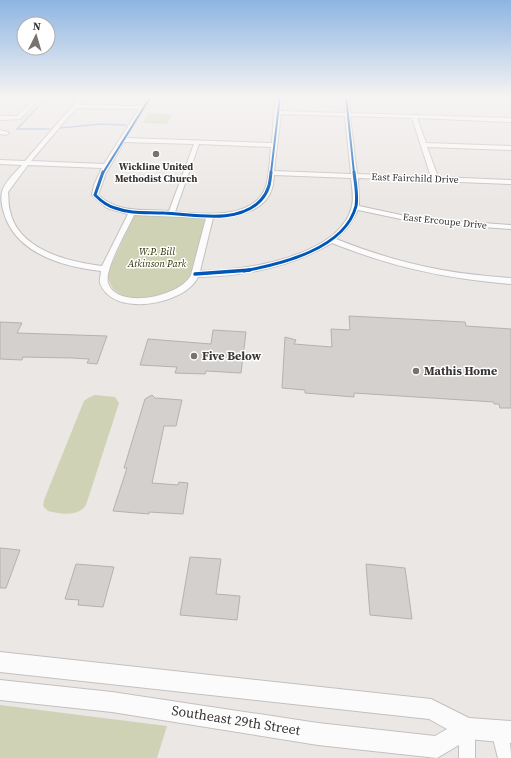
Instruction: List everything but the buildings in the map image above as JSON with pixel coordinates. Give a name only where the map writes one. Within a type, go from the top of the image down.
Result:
[{"type":"main road","points":[[0,662],[431,710],[467,728],[505,732]]},
{"type":"main road","name":"Southeast 29th Street","points":[[0,690],[120,703],[318,734],[437,747],[467,728]]},
{"type":"street","points":[[54,131],[3,193],[2,212],[6,225],[22,243],[42,255],[57,261],[105,269]]},
{"type":"street","points":[[128,131],[98,181],[95,195],[112,208],[132,212],[210,215],[239,212],[257,204],[266,195],[269,189],[276,131]]},
{"type":"street","points":[[195,274],[239,272],[269,266],[296,258],[332,240],[343,229],[355,207],[354,176],[349,131]]},
{"type":"street","points":[[419,131],[435,179]]},
{"type":"street","points":[[123,140],[274,145]]},
{"type":"street","points":[[171,214],[197,142]]},
{"type":"street","points":[[424,145],[511,148]]},
{"type":"street","points":[[0,162],[106,166]]},
{"type":"street","name":"East Fairchild Drive","points":[[271,173],[511,182]]},
{"type":"street","name":"East Ercoupe Drive","points":[[355,207],[415,220],[511,227]]},
{"type":"street","points":[[132,212],[105,269],[104,283],[110,291],[120,298],[139,302],[154,301],[174,295],[188,286],[195,274],[210,215]]},
{"type":"street","points":[[332,240],[371,256],[416,270],[466,278],[511,281]]},
{"type":"street","points":[[467,728],[467,758]]},
{"type":"street","points":[[505,732],[506,758]]},
{"type":"green space","name":"W.P. Bill Atkinson Park","points":[[135,214],[206,219],[193,269],[185,282],[176,289],[165,294],[139,298],[127,296],[117,292],[110,284],[108,272]]},
{"type":"green space","points":[[95,395],[115,397],[119,403],[86,505],[83,509],[68,514],[48,511],[43,506],[44,500],[84,401]]},
{"type":"green space","points":[[0,705],[167,726],[157,758],[0,758]]},
{"type":"cycle path","points":[[128,131],[110,159],[97,185],[95,195],[110,206],[126,211],[137,213],[207,216],[237,213],[250,208],[261,200],[269,189],[276,131]]},
{"type":"cycle path","points":[[195,274],[237,272],[262,268],[287,261],[310,252],[330,241],[346,226],[356,205],[349,131]]},
{"type":"place","name":"Wickline United Methodist Church","points":[[156,154]]},
{"type":"place","name":"Five Below","points":[[194,356]]},
{"type":"place","name":"Mathis Home","points":[[416,371]]}]
